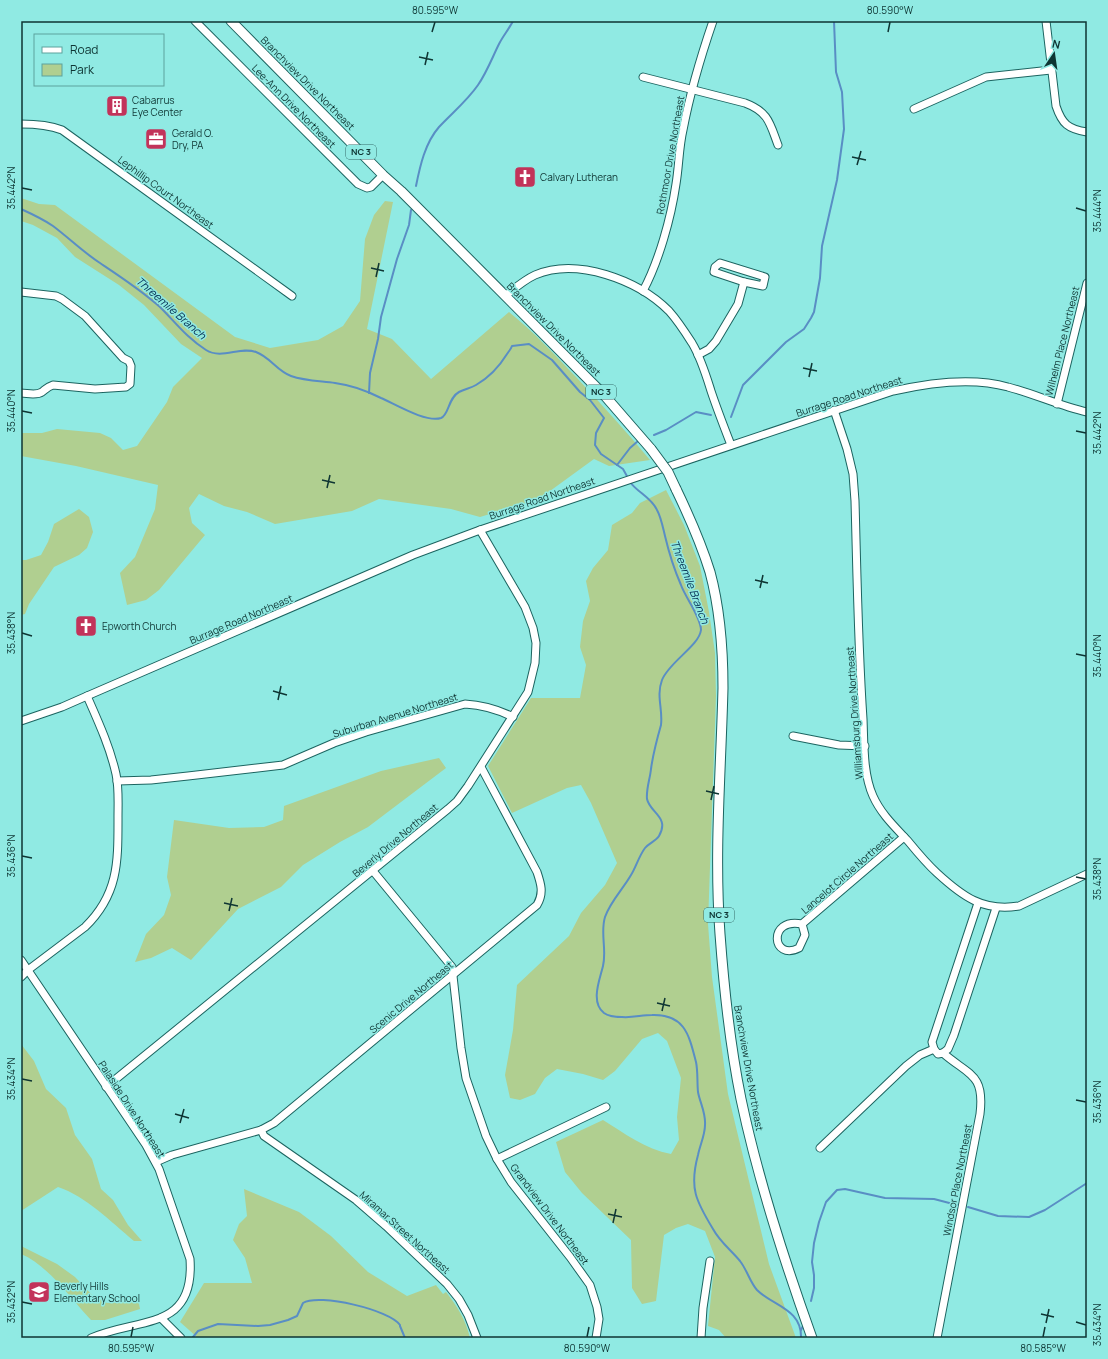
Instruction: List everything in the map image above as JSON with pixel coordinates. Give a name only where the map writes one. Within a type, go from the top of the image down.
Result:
[{"type":"main road","name":"Branchview Drive Northeast","points":[[231,21],[605,396],[651,449],[668,472],[696,532],[710,572],[717,604],[721,635],[723,688],[718,884],[720,933],[727,1013],[741,1098],[757,1165],[774,1224],[812,1338]]},
{"type":"street","name":"Lee-Ann Drive Northeast","points":[[195,21],[358,184],[367,188],[371,187],[383,175]]},
{"type":"street","name":"Rothmoor Drive Northeast","points":[[643,291],[652,274],[671,212],[683,131],[692,90],[713,21]]},
{"type":"street","points":[[1046,21],[1056,106],[1061,118],[1067,126],[1087,132]]},
{"type":"street","points":[[914,109],[986,77],[1051,70]]},
{"type":"street","points":[[643,77],[756,107],[765,115],[778,145]]},
{"type":"street","name":"Lephillip Court Northeast","points":[[21,124],[36,124],[62,130],[292,296]]},
{"type":"street","points":[[720,263],[765,277],[763,286],[744,282],[714,272],[716,266],[720,263]]},
{"type":"street","points":[[505,296],[528,278],[542,272],[576,269],[604,274],[643,291],[674,317],[693,344],[731,445]]},
{"type":"street","points":[[698,355],[709,349],[716,341],[738,304],[744,282]]},
{"type":"street","name":"Wilhelm Place Northeast","points":[[1057,404],[1087,283]]},
{"type":"street","points":[[21,292],[56,296],[62,299],[85,316],[115,350],[123,358],[129,361],[131,366],[130,384],[126,387],[95,389],[48,386],[41,393],[21,393]]},
{"type":"street","name":"Burrage Road Northeast","points":[[21,721],[62,707],[413,555],[480,530],[892,391],[932,384],[956,383],[1000,385],[1032,394],[1057,404],[1087,412]]},
{"type":"street","name":"Williamsburg Drive Northeast","points":[[834,410],[847,449],[853,474],[860,673],[867,779],[873,796],[880,809],[952,888],[978,903],[996,908],[1020,906],[1087,874]]},
{"type":"street","name":"Beverly Drive Northeast","points":[[106,1087],[374,871],[456,801],[481,767],[528,692],[535,663],[536,643],[526,607],[480,530]]},
{"type":"street","points":[[21,977],[28,970],[85,927],[102,908],[113,885],[118,856],[117,781],[109,750],[87,696]]},
{"type":"street","name":"Suburban Avenue Northeast","points":[[117,781],[151,780],[283,765],[334,743],[366,732],[465,704],[479,705],[494,709],[513,717]]},
{"type":"street","points":[[793,736],[839,745],[865,746]]},
{"type":"street","name":"Scenic Drive Northeast","points":[[156,1162],[172,1155],[261,1130],[274,1123],[534,908],[541,899],[542,891],[537,872],[481,767]]},
{"type":"street","name":"Lancelot Circle Northeast","points":[[802,924],[805,935],[799,948],[792,952],[783,950],[778,945],[776,939],[777,933],[783,926],[795,923],[802,924],[904,837]]},
{"type":"street","name":"Grandview Drive Northeast","points":[[374,871],[452,967],[466,1078],[474,1105],[486,1136],[497,1159],[511,1182],[590,1285],[599,1319],[596,1338]]},
{"type":"street","points":[[820,1148],[906,1066],[920,1055],[934,1049],[932,1042],[978,903]]},
{"type":"street","points":[[943,1053],[948,1049],[954,1035],[996,908]]},
{"type":"street","name":"Palaside Drive Northeast","points":[[21,960],[156,1162],[190,1259],[191,1271],[189,1284],[182,1302],[173,1312],[161,1318],[91,1338]]},
{"type":"street","name":"Windsor Place Northeast","points":[[934,1049],[938,1054],[943,1053],[973,1076],[978,1082],[980,1089],[981,1105],[937,1338]]},
{"type":"street","points":[[497,1159],[606,1107]]},
{"type":"street","name":"Miramar Street Northeast","points":[[261,1130],[264,1136],[356,1200],[386,1226],[447,1284],[459,1299],[468,1315],[477,1338]]},
{"type":"street","points":[[701,1338],[703,1308],[710,1261]]},
{"type":"street","points":[[161,1318],[181,1338]]},
{"type":"green space","points":[[21,198],[39,204],[55,205],[235,337],[270,348],[318,340],[343,326],[360,301],[365,239],[374,215],[385,201],[393,202],[367,329],[392,339],[431,379],[509,312],[536,336],[577,378],[650,460],[609,466],[594,459],[539,499],[480,517],[451,509],[379,499],[352,511],[275,524],[247,512],[224,506],[199,494],[189,508],[192,523],[205,535],[159,590],[146,600],[127,605],[120,573],[135,557],[155,509],[158,485],[76,466],[21,456],[21,433],[42,433],[57,429],[100,433],[111,438],[123,450],[137,446],[167,402],[173,387],[202,358],[181,344],[144,305],[119,285],[75,257],[57,238],[33,225],[21,221]]},
{"type":"green space","points":[[666,490],[684,525],[700,566],[715,653],[716,696],[708,924],[712,977],[728,1094],[769,1264],[796,1338],[726,1338],[719,1330],[708,1326],[715,1257],[705,1231],[688,1224],[676,1228],[664,1235],[656,1301],[642,1304],[632,1288],[631,1240],[582,1193],[565,1172],[556,1142],[603,1120],[652,1148],[671,1154],[679,1140],[677,1117],[681,1078],[667,1041],[658,1033],[642,1039],[615,1071],[603,1080],[557,1069],[545,1078],[535,1094],[520,1100],[510,1098],[505,1075],[513,1030],[517,985],[569,936],[581,913],[605,885],[617,863],[591,803],[581,785],[567,788],[512,813],[488,766],[531,698],[580,698],[586,665],[580,647],[583,621],[590,601],[586,581],[593,568],[608,550],[612,525],[632,513],[640,503]]},
{"type":"green space","points":[[79,509],[89,517],[93,532],[87,548],[79,555],[54,567],[29,604],[25,614],[21,615],[21,560],[26,560],[41,555],[48,542],[54,524]]},
{"type":"green space","points":[[439,758],[446,768],[368,827],[303,865],[281,887],[238,909],[191,960],[172,948],[151,958],[135,962],[146,934],[164,915],[171,895],[167,877],[174,820],[229,828],[264,827],[283,820],[284,806],[381,771]]},
{"type":"green space","points":[[21,1044],[34,1061],[46,1089],[66,1108],[75,1135],[92,1159],[101,1189],[113,1200],[128,1225],[142,1241],[134,1241],[88,1203],[69,1191],[58,1187],[21,1211]]},
{"type":"green space","points":[[244,1189],[299,1212],[331,1236],[368,1272],[407,1296],[436,1285],[443,1294],[446,1292],[457,1308],[464,1319],[470,1338],[198,1338],[180,1322],[204,1283],[252,1283],[245,1258],[233,1240],[239,1224],[247,1216]]},
{"type":"green space","points":[[21,1245],[57,1264],[75,1277],[92,1295],[107,1303],[138,1299],[140,1309],[105,1320],[91,1320],[50,1274],[31,1259],[21,1254]]},
{"type":"waterway","points":[[416,186],[421,163],[434,133],[474,91],[513,21]]},
{"type":"waterway","points":[[731,417],[743,385],[786,342],[804,329],[814,312],[820,278],[822,246],[837,180],[844,129],[842,92],[836,72],[834,21]]},
{"type":"waterway","name":"Threemile Branch","points":[[21,209],[53,226],[94,259],[138,289],[160,307],[187,335],[206,350],[218,354],[244,351],[256,352],[291,376],[353,387],[427,418],[435,419],[444,416],[455,395],[476,385],[490,375],[501,363],[512,346],[529,344],[552,360],[580,392],[590,400],[604,418],[596,433],[595,445],[601,454],[623,469],[628,478]]},
{"type":"waterway","points":[[369,393],[370,373],[378,339],[381,317],[397,259],[409,225],[411,210]]},
{"type":"waterway","points":[[654,435],[666,430],[696,412],[711,415]]},
{"type":"waterway","points":[[617,465],[630,448],[638,441]]},
{"type":"waterway","name":"Threemile Branch","points":[[630,482],[648,498],[658,513],[676,573],[683,590],[696,613],[701,630],[695,642],[666,673],[660,686],[661,725],[653,758],[647,799],[661,820],[662,830],[658,838],[643,851],[631,875],[607,911],[603,929],[604,960],[597,990],[598,1003],[604,1013],[610,1016],[663,1016],[672,1018],[679,1022],[684,1028],[691,1043],[696,1062],[698,1092],[705,1121],[705,1129],[695,1167],[694,1177],[694,1186],[698,1202],[716,1234],[740,1261],[757,1290],[792,1314],[800,1328],[801,1338]]},
{"type":"waterway","points":[[968,1207],[998,1216],[1029,1217],[1045,1210],[1087,1183]]},
{"type":"waterway","points":[[811,1301],[814,1288],[812,1262],[814,1243],[826,1202],[837,1190],[845,1189],[885,1198],[934,1199],[957,1205]]},
{"type":"waterway","points":[[193,1337],[198,1331],[218,1324],[258,1326],[270,1325],[288,1320],[297,1316],[303,1303],[311,1300],[324,1300],[369,1309],[394,1319],[400,1325],[405,1338]]},
{"type":"waterway","name":"Threemile Branch","points":[[801,1330],[803,1326]]},
{"type":"place","name":"Cabarrus Eye Center","points":[[117,106]]},
{"type":"place","name":"Gerald O. Dry, PA","points":[[156,139]]},
{"type":"place","name":"Calvary Lutheran","points":[[525,177]]},
{"type":"place","name":"Epworth Church","points":[[86,626]]},
{"type":"place","name":"Beverly Hills Elementary School","points":[[39,1292]]}]
